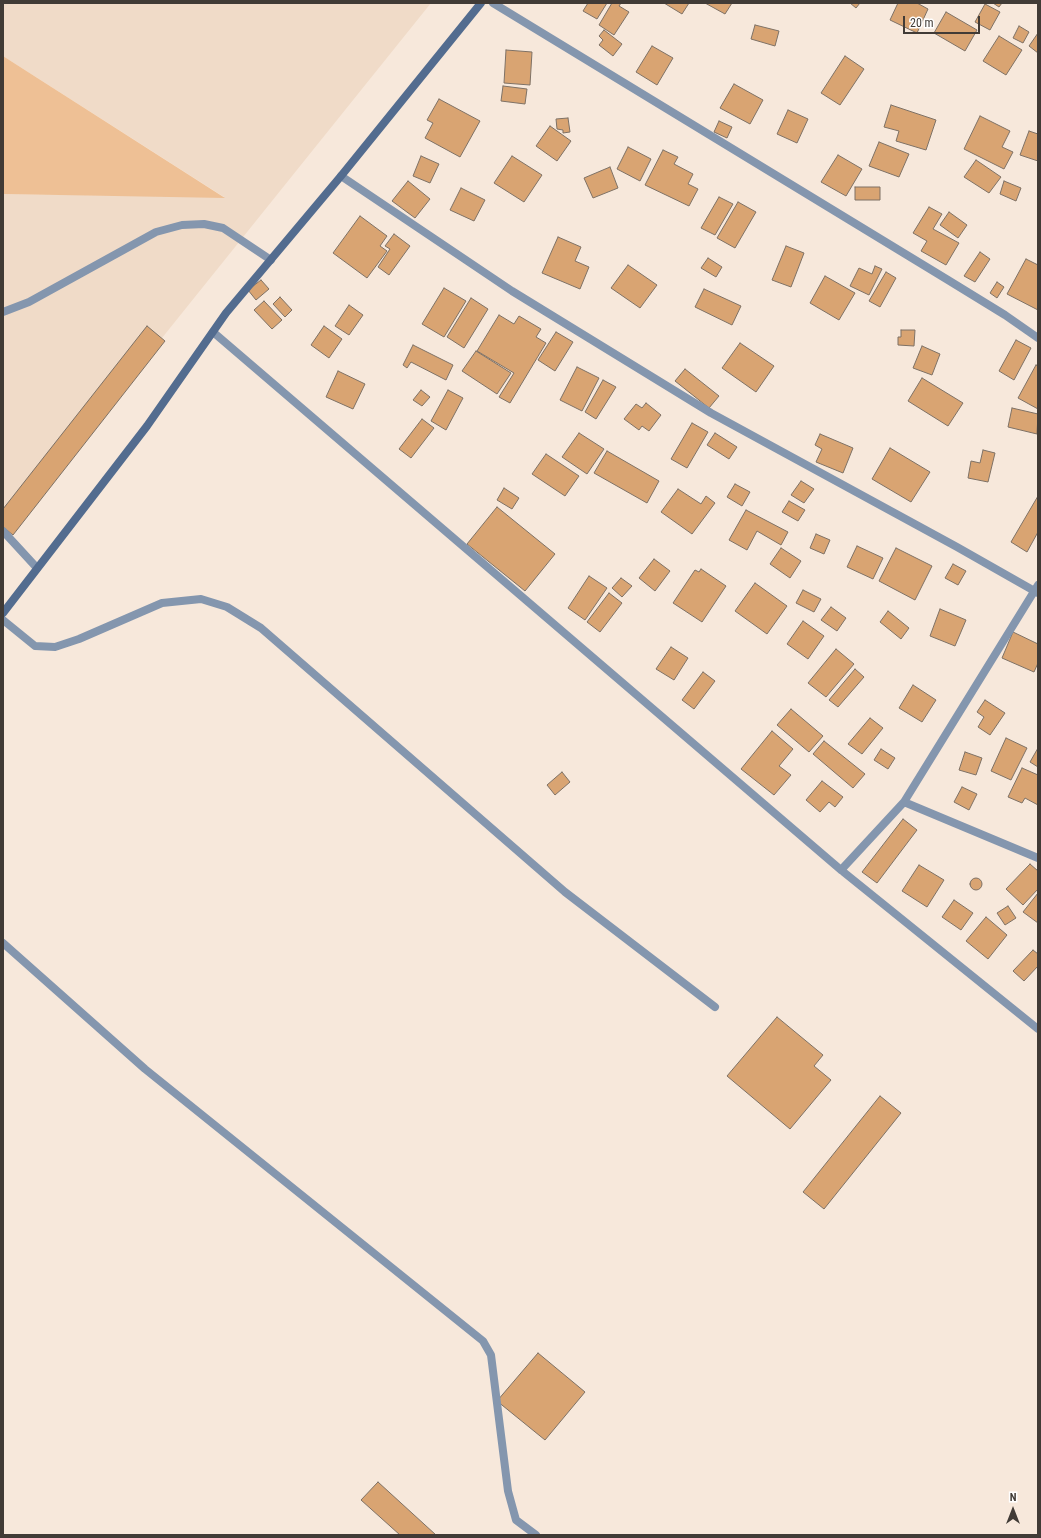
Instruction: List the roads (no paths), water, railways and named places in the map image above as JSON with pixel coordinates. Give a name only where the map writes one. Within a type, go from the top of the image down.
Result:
[{"type":"street","points":[[3,614],[147,426],[226,313],[341,176],[481,3]]},
{"type":"street","points":[[493,3],[1005,315],[1038,338]]},
{"type":"street","points":[[341,176],[512,291],[699,406],[1037,590],[904,802],[841,870]]},
{"type":"street","points":[[3,312],[30,302],[156,232],[182,225],[204,224],[223,228],[271,260]]},
{"type":"street","points":[[213,332],[841,870],[1038,1029]]},
{"type":"street","points":[[3,531],[37,568]]},
{"type":"street","points":[[3,620],[35,646],[55,647],[79,639],[162,603],[201,599],[227,607],[261,628],[565,892],[715,1007]]},
{"type":"street","points":[[904,802],[1038,858]]},
{"type":"street","points":[[3,943],[145,1069],[483,1341],[491,1355],[508,1491],[516,1520],[536,1535]]}]
